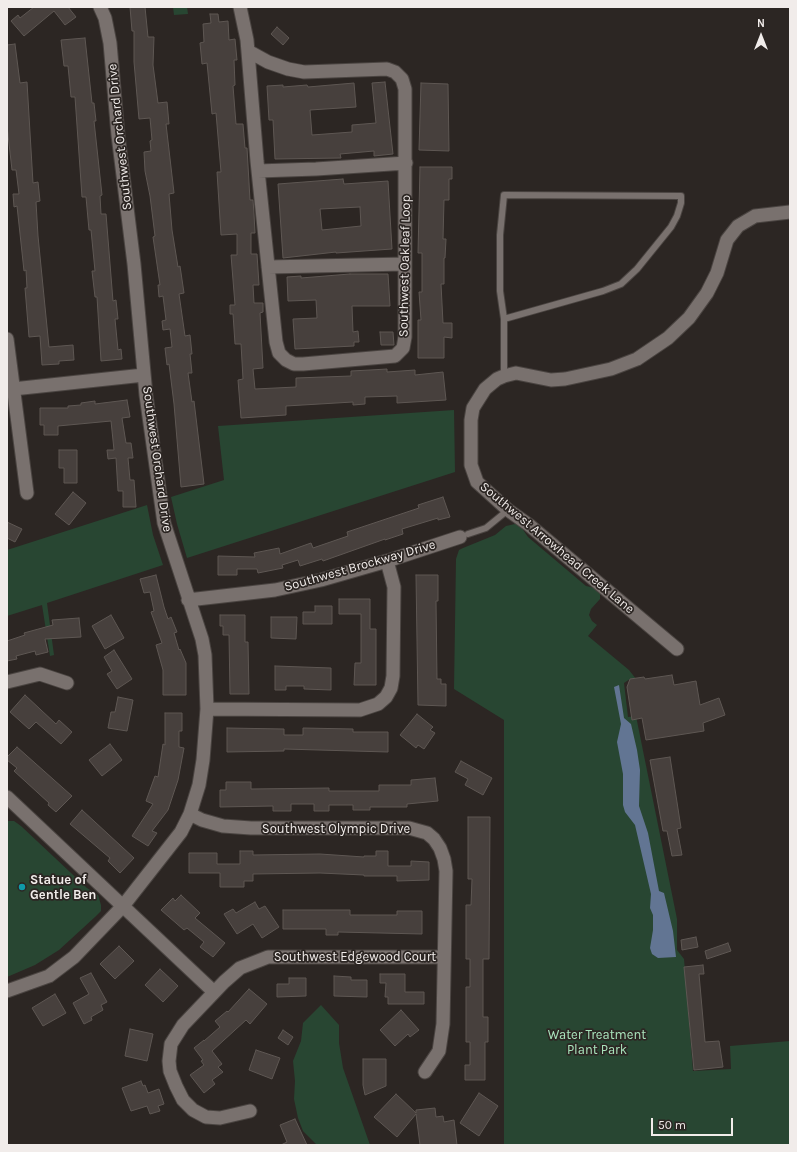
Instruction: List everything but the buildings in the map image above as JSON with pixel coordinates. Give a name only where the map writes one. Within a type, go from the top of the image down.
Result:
[{"type":"street","name":"Southwest Orchard Drive","points":[[7,991],[49,976],[74,957],[123,906],[168,851],[181,832],[190,814],[199,785],[203,760],[207,709],[205,655],[202,639],[164,523],[144,375],[110,43],[105,18],[100,7]]},
{"type":"street","name":"Southwest Oakleaf Loop","points":[[240,7],[248,51],[258,171],[276,342],[279,353],[286,360],[294,364],[395,356],[403,348],[405,337],[406,163],[405,89],[402,79],[395,72],[378,68],[304,72],[288,69],[248,51]]},
{"type":"street","points":[[258,171],[406,163]]},
{"type":"street","points":[[504,376],[516,374],[551,380],[565,379],[611,370],[637,359],[668,338],[689,318],[706,293],[716,273],[727,240],[738,226],[755,216],[788,212]]},
{"type":"street","points":[[268,267],[405,264]]},
{"type":"street","points":[[7,339],[27,493]]},
{"type":"street","points":[[13,389],[144,375]]},
{"type":"street","name":"Southwest Arrowhead Creek Lane","points":[[504,376],[497,379],[485,389],[473,408],[471,455],[473,474],[477,482],[508,510],[529,525],[676,649]]},
{"type":"street","name":"Southwest Brockway Drive","points":[[188,600],[275,590],[321,580],[387,561],[464,535]]},
{"type":"street","points":[[207,709],[360,710],[369,709],[378,704],[386,697],[391,688],[393,676],[394,587],[387,561]]},
{"type":"street","points":[[7,682],[40,674],[67,683]]},
{"type":"street","points":[[9,802],[123,906],[214,992]]},
{"type":"street","name":"Southwest Olympic Drive","points":[[190,814],[213,824],[230,827],[409,828],[427,833],[434,839],[440,848],[444,859],[442,1038],[439,1051],[425,1072]]},
{"type":"street","name":"Southwest Edgewood Court","points":[[250,1111],[220,1118],[206,1117],[193,1110],[183,1100],[170,1071],[169,1061],[171,1044],[183,1025],[214,992],[240,968],[268,957],[444,957]]},
{"type":"lane","points":[[504,319],[603,291],[621,284],[637,269],[671,227],[679,210],[681,196],[504,195],[500,242],[500,291],[504,319],[504,376]]},
{"type":"lane","points":[[464,535],[486,528],[508,510]]},
{"type":"green space","points":[[173,7],[187,7],[188,14],[174,15]]},
{"type":"green space","points":[[454,410],[455,472],[187,558],[171,497],[224,480],[218,426]]},
{"type":"green space","points":[[147,505],[153,535],[163,565],[47,603],[54,655],[50,656],[42,605],[7,616],[7,550]]},
{"type":"green space","name":"Water Treatment Plant Park","points":[[519,524],[528,537],[586,586],[595,588],[600,593],[600,599],[591,609],[589,615],[592,621],[597,625],[588,636],[629,670],[636,679],[630,679],[624,683],[628,717],[636,716],[677,919],[677,950],[684,959],[693,1071],[731,1069],[730,1046],[790,1041],[790,1145],[504,1145],[504,720],[454,689],[456,559],[459,550],[495,535],[506,526]]},
{"type":"green space","points":[[7,821],[14,821],[21,826],[87,888],[98,895],[101,911],[59,950],[35,965],[7,977]]},
{"type":"green space","points":[[321,1005],[339,1025],[339,1043],[343,1068],[370,1145],[317,1145],[303,1131],[298,1118],[294,1099],[295,1081],[293,1061],[301,1041],[303,1023]]},
{"type":"water","points":[[619,685],[624,718],[631,724],[637,750],[640,770],[639,806],[648,833],[659,891],[664,893],[673,931],[676,957],[658,958],[652,954],[650,948],[653,930],[653,915],[650,908],[651,894],[635,825],[625,812],[623,805],[623,774],[617,742],[621,724],[614,687]]},
{"type":"place","name":"Statue of Gentle Ben","points":[[22,887]]}]
